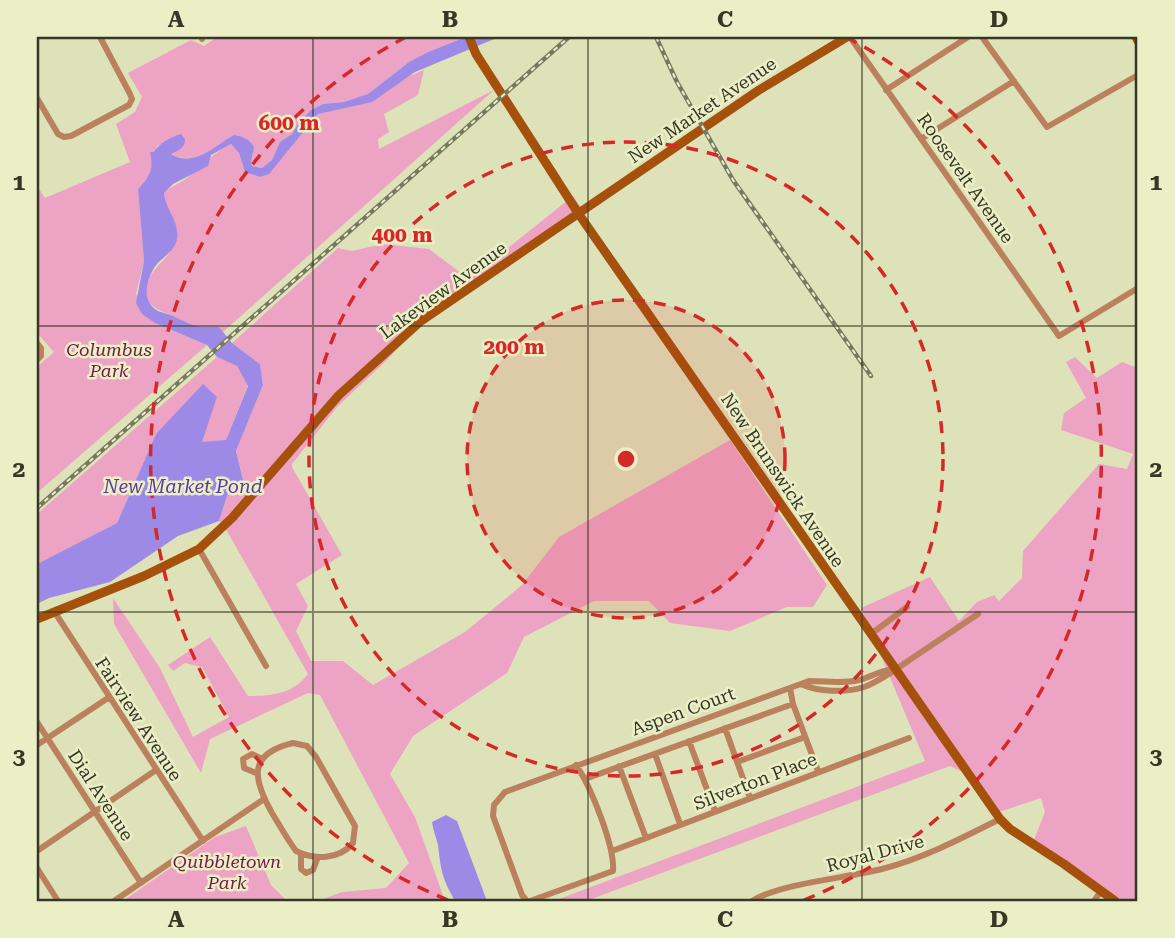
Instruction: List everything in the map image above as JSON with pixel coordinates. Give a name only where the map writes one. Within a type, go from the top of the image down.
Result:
[{"type":"street","points":[[37,98],[58,134],[64,137],[71,136],[131,102],[130,94],[100,37]]},
{"type":"street","name":"New Brunswick Avenue","points":[[470,37],[476,54],[578,213],[1000,819],[1010,829],[1065,864],[1115,901]]},
{"type":"street","name":"Roosevelt Avenue","points":[[848,37],[1059,336],[1138,288]]},
{"type":"street","name":"New Market Avenue","points":[[578,213],[759,90],[848,37]]},
{"type":"street","points":[[886,90],[968,37]]},
{"type":"street","points":[[982,37],[1047,127],[1138,75]]},
{"type":"street","points":[[922,139],[1014,81]]},
{"type":"street","name":"Lakeview Avenue","points":[[37,619],[144,576],[199,549],[232,518],[338,396],[392,346],[421,321],[578,213]]},
{"type":"street","points":[[37,360],[41,356],[39,345]]},
{"type":"street","points":[[199,549],[266,666]]},
{"type":"street","points":[[871,634],[907,607]]},
{"type":"street","name":"Fairview Avenue","points":[[54,611],[203,841]]},
{"type":"street","name":"Aspen Court","points":[[612,851],[613,871],[529,901],[522,895],[493,816],[494,805],[505,792],[809,681],[845,683],[862,680],[884,669],[895,670],[978,614]]},
{"type":"street","points":[[790,688],[793,704],[818,771]]},
{"type":"street","points":[[37,746],[108,698]]},
{"type":"street","points":[[585,779],[793,704]]},
{"type":"street","name":"Dial Avenue","points":[[37,722],[141,883]]},
{"type":"street","points":[[725,728],[750,798]]},
{"type":"street","points":[[737,762],[805,737]]},
{"type":"street","name":"Silverton Place","points":[[612,851],[909,738]]},
{"type":"street","points":[[689,741],[715,811]]},
{"type":"street","points":[[293,743],[307,746],[316,757],[356,831],[353,843],[346,850],[334,855],[318,857],[301,853],[290,844],[264,799],[256,773],[262,759],[273,750],[293,743]]},
{"type":"street","points":[[256,773],[244,768],[243,759],[252,754],[262,759]]},
{"type":"street","points":[[654,754],[680,824]]},
{"type":"street","points":[[576,765],[585,779],[612,851]]},
{"type":"street","points":[[619,766],[646,838]]},
{"type":"street","points":[[37,850],[156,770]]},
{"type":"street","points":[[114,901],[264,799]]},
{"type":"street","name":"Royal Drive","points":[[752,901],[779,891],[884,869],[942,848],[1000,819]]},
{"type":"street","points":[[301,853],[301,869],[306,873],[313,870],[318,857]]},
{"type":"street","points":[[37,868],[58,901]]},
{"type":"street","points":[[1094,901],[1101,891]]},
{"type":"green space","name":"Columbus Park","points":[[217,37],[466,37],[409,62],[368,94],[344,102],[323,104],[313,109],[292,134],[280,142],[272,160],[262,168],[252,166],[253,153],[245,138],[234,136],[203,154],[187,158],[170,153],[181,134],[157,146],[149,176],[138,189],[144,261],[136,294],[155,323],[207,345],[37,493],[37,367],[54,352],[37,333],[37,186],[45,198],[130,162],[116,124],[135,112],[142,97],[128,73],[191,40],[204,46]]},
{"type":"green space","points":[[424,70],[418,95],[384,114],[389,132],[378,139],[379,149],[494,90],[223,332],[219,327],[188,325],[149,302],[146,286],[156,268],[170,252],[177,234],[164,193],[231,144],[239,153],[245,172],[260,177],[282,158],[318,114]]},
{"type":"green space","points":[[573,196],[584,212],[418,326],[388,359],[337,407],[292,464],[342,555],[296,584],[308,606],[296,631],[311,661],[343,661],[373,685],[465,632],[522,585],[559,537],[730,440],[827,585],[813,607],[787,607],[730,631],[670,623],[649,601],[594,601],[524,637],[507,673],[413,736],[390,774],[415,817],[445,901],[318,901],[342,892],[386,888],[409,863],[320,695],[308,693],[210,739],[201,773],[114,624],[113,598],[160,668],[193,737],[229,717],[202,667],[185,663],[173,671],[168,665],[210,637],[248,696],[289,690],[302,681],[308,674],[219,521],[230,487],[245,487],[236,451],[263,385],[260,364],[232,343],[338,248],[352,251],[383,244],[429,249],[469,279]]},
{"type":"green space","points":[[217,357],[237,366],[248,385],[226,440],[201,443],[217,397],[156,434],[117,523],[37,564],[37,514]]},
{"type":"green space","points":[[1075,357],[1097,378],[1122,362],[1138,368],[1138,901],[1118,901],[1032,845],[1045,812],[1041,798],[996,813],[973,777],[950,766],[586,901],[554,901],[925,761],[861,608],[930,577],[959,621],[977,602],[994,595],[999,601],[1022,578],[1023,551],[1099,464],[1127,469],[1133,454],[1061,430],[1064,413],[1086,398],[1066,362]]},
{"type":"green space","name":"Quibbletown Park","points":[[246,826],[271,885],[287,901],[123,901],[215,837]]},
{"type":"water","name":"New Market Pond","points":[[466,37],[499,37],[415,72],[372,102],[318,114],[269,174],[260,177],[245,172],[239,153],[231,144],[211,155],[208,166],[173,184],[164,193],[176,227],[177,239],[173,248],[151,273],[147,285],[149,302],[158,311],[191,324],[219,327],[232,343],[260,364],[263,385],[236,451],[245,488],[230,487],[219,521],[178,536],[110,582],[49,598],[37,604],[37,564],[117,523],[156,434],[203,384],[217,397],[202,442],[226,440],[248,386],[237,366],[217,357],[207,345],[155,323],[142,314],[136,303],[144,261],[138,189],[150,172],[150,152],[181,134],[185,139],[184,145],[171,154],[179,158],[196,157],[234,135],[252,144],[252,166],[262,168],[272,160],[280,142],[292,134],[311,110],[323,104],[344,102],[368,94],[409,62]]},
{"type":"water","points":[[446,815],[457,821],[487,901],[455,901],[447,886],[432,822]]},
{"type":"railway","points":[[37,508],[569,37]]},
{"type":"railway","points":[[656,37],[677,82],[733,180],[871,376]]}]
